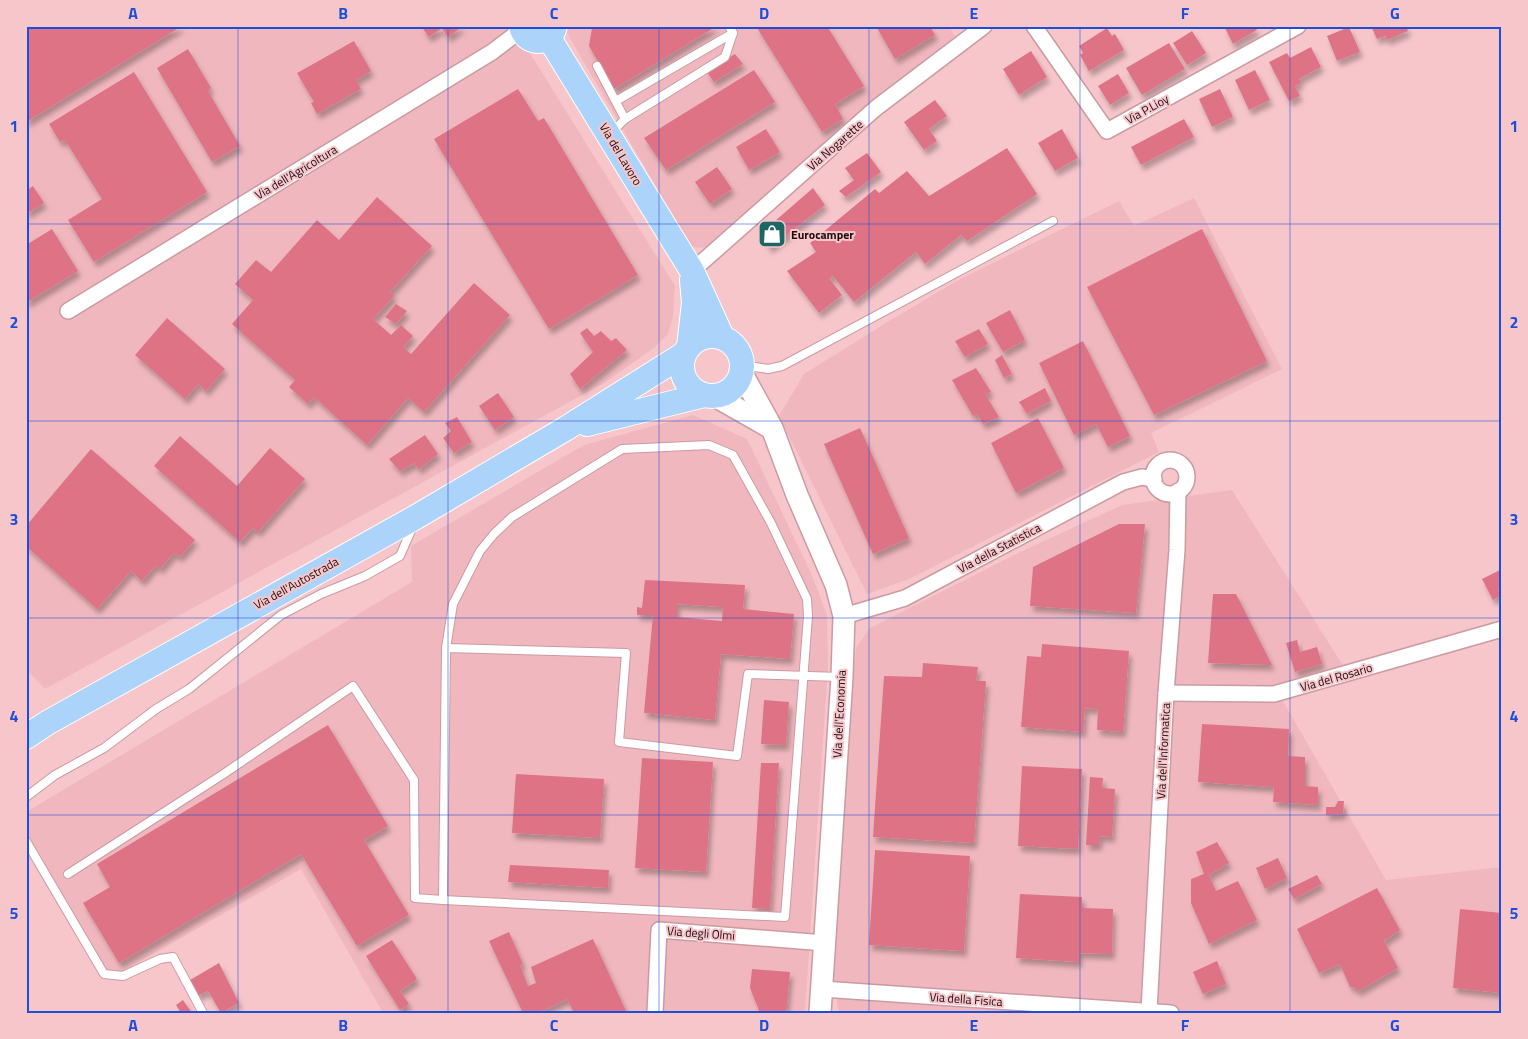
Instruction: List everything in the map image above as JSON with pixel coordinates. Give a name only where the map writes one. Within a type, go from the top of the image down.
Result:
[{"type":"main road","name":"Via del Lavoro","points":[[521,28],[524,35],[533,41],[539,42],[552,32],[617,127],[692,271],[722,337]]},
{"type":"main road","name":"Via del Lavoro","points":[[687,351],[694,303],[692,271]]},
{"type":"main road","name":"Via dell'Autostrada","points":[[26,737],[73,708],[416,516],[565,429],[687,351],[696,340],[704,337],[722,337]]},
{"type":"main road","points":[[722,337],[736,348],[740,356],[742,369]]},
{"type":"main road","points":[[687,351],[682,364],[683,374],[695,390],[709,395],[772,428]]},
{"type":"main road","name":"Via dell'Autostrada","points":[[565,429],[724,393],[738,381],[742,369]]},
{"type":"main road","name":"Via dell'Economia","points":[[742,369],[772,428],[797,495],[836,585],[844,616],[842,677],[820,1013]]},
{"type":"street","name":"Via Nogarette","points":[[692,271],[876,108],[984,26]]},
{"type":"street","name":"Via P.Lioy","points":[[1034,26],[1108,131],[1298,26]]},
{"type":"street","name":"Via dell'Agricoltura","points":[[68,311],[492,52],[521,28]]},
{"type":"street","points":[[1173,460],[1182,464],[1187,474],[1186,484],[1178,492],[1163,492],[1155,484],[1154,480],[1155,469],[1162,462],[1173,460]]},
{"type":"street","name":"Via della Statistica","points":[[844,616],[905,598],[1123,482],[1142,478],[1154,480]]},
{"type":"street","name":"Via dell'Informatica","points":[[1149,1011],[1166,693],[1178,550],[1178,492]]},
{"type":"street","name":"Via del Rosario","points":[[1166,693],[1274,694],[1502,629]]},
{"type":"street","name":"Via degli Olmi","points":[[655,1013],[659,930],[825,942]]},
{"type":"street","name":"Via della Fisica","points":[[822,989],[1171,1013]]},
{"type":"lane","points":[[616,101],[731,30]]},
{"type":"lane","points":[[617,127],[725,57],[731,30]]},
{"type":"lane","points":[[597,66],[616,101],[617,127]]},
{"type":"lane","points":[[742,369],[768,369],[782,366],[1053,221]]},
{"type":"lane","points":[[68,874],[222,775],[353,686],[414,780],[415,898],[443,900],[785,917],[808,616],[807,599],[771,523],[733,455],[709,445],[622,449],[512,518],[494,534],[480,551],[453,604],[446,648],[443,900]]},
{"type":"lane","points":[[26,797],[55,775],[104,748],[156,709],[189,689],[281,616],[320,594],[365,576],[400,556],[410,536],[416,516]]},
{"type":"lane","points":[[446,648],[626,653],[618,742],[737,756],[748,674],[842,677]]},
{"type":"lane","points":[[26,841],[104,974],[123,976],[160,959],[173,957],[203,1013]]},
{"type":"shaded area","points":[[26,26],[513,26],[675,286],[673,317],[668,334],[654,348],[604,383],[45,689],[26,669]]},
{"type":"shaded area","points":[[563,26],[949,26],[955,36],[709,248],[691,247]]},
{"type":"shaded area","points":[[1194,198],[1282,369],[1151,433],[1159,452],[909,579],[867,594],[779,416],[804,374],[960,279],[1119,201],[1134,226]]},
{"type":"shaded area","points":[[693,415],[747,439],[811,573],[827,615],[828,666],[805,1013],[383,1013],[301,869],[111,978],[26,834],[26,812],[412,582],[411,546],[584,445]]},
{"type":"shaded area","points":[[1232,490],[1349,675],[1280,696],[1386,880],[1502,867],[1502,1013],[839,1013],[831,964],[848,746],[856,648],[870,628],[1014,555],[1122,505]]},
{"type":"building","points":[[26,26],[182,26],[26,122]]},
{"type":"building","points":[[421,26],[463,26],[448,37],[442,28],[429,37]]},
{"type":"building","points":[[595,26],[717,26],[614,89],[589,46],[592,28]]},
{"type":"building","points":[[756,26],[827,26],[864,86],[835,104],[843,119],[822,132]]},
{"type":"building","points":[[876,26],[930,26],[935,35],[895,59]]},
{"type":"building","points":[[1224,26],[1254,26],[1257,30],[1233,44]]},
{"type":"building","points":[[1371,26],[1406,26],[1408,31],[1387,40],[1385,36],[1377,39]]},
{"type":"building","points":[[1349,27],[1360,52],[1337,61],[1327,36]]},
{"type":"building","points":[[1107,28],[1112,36],[1115,34],[1124,50],[1089,71],[1080,55],[1083,53],[1079,46]]},
{"type":"building","points":[[1192,31],[1206,53],[1187,65],[1173,43]]},
{"type":"building","points":[[354,41],[371,71],[356,80],[361,89],[317,114],[311,103],[314,102],[297,73]]},
{"type":"building","points":[[1169,43],[1185,69],[1142,95],[1126,68]]},
{"type":"building","points":[[1311,47],[1321,67],[1299,79],[1301,83],[1295,86],[1300,96],[1289,101],[1269,62],[1287,53],[1290,58]]},
{"type":"building","points":[[188,49],[211,88],[208,91],[240,146],[212,162],[157,68]]},
{"type":"building","points":[[1031,51],[1047,77],[1019,95],[1003,69]]},
{"type":"building","points":[[735,54],[743,64],[714,82],[706,71]]},
{"type":"building","points":[[754,70],[775,102],[666,170],[644,138]]},
{"type":"building","points":[[1255,70],[1270,100],[1249,110],[1235,80]]},
{"type":"building","points":[[134,72],[207,192],[94,262],[68,220],[102,199],[65,140],[60,142],[49,124]]},
{"type":"building","points":[[1118,74],[1129,93],[1110,105],[1098,86]]},
{"type":"building","points":[[518,89],[538,121],[544,118],[638,275],[549,329],[434,139]]},
{"type":"building","points":[[1220,89],[1233,117],[1212,127],[1199,99]]},
{"type":"building","points":[[935,100],[947,116],[929,129],[937,141],[924,150],[904,122]]},
{"type":"building","points":[[1184,119],[1194,137],[1141,165],[1131,147]]},
{"type":"building","points":[[766,129],[780,152],[749,170],[736,147]]},
{"type":"building","points":[[1062,129],[1078,158],[1055,171],[1038,143]]},
{"type":"building","points":[[1007,148],[1037,194],[967,241],[961,235],[925,264],[916,252],[854,302],[832,275],[831,279],[829,278],[842,295],[819,313],[787,271],[816,252],[810,243],[875,189],[879,193],[907,171],[929,196]]},
{"type":"building","points":[[867,153],[881,172],[846,197],[839,191],[854,180],[845,168]]},
{"type":"building","points":[[717,167],[732,189],[710,204],[695,182]]},
{"type":"building","points":[[33,186],[44,203],[26,214],[26,191]]},
{"type":"building","points":[[813,188],[825,205],[770,248],[760,234]]},
{"type":"building","points":[[377,197],[432,246],[390,292],[394,296],[373,319],[391,335],[401,325],[413,336],[403,347],[411,354],[474,283],[510,315],[424,412],[408,398],[367,445],[314,397],[308,404],[289,387],[295,380],[232,324],[253,300],[235,284],[256,260],[271,272],[317,220],[339,240]]},
{"type":"building","points":[[52,229],[78,271],[26,303],[26,245]]},
{"type":"building","points":[[1202,229],[1267,361],[1154,415],[1087,287]]},
{"type":"building","points":[[396,304],[407,311],[396,324],[385,317]]},
{"type":"building","points":[[1010,310],[1025,340],[1003,352],[986,323]]},
{"type":"building","points":[[167,318],[225,369],[206,391],[198,384],[185,399],[135,355]]},
{"type":"building","points":[[587,328],[594,336],[601,331],[611,341],[616,338],[627,350],[580,389],[570,374],[593,352],[580,333]]},
{"type":"building","points":[[979,329],[988,344],[965,357],[955,341]]},
{"type":"building","points":[[1083,341],[1130,436],[1108,447],[1096,424],[1074,435],[1039,363]]},
{"type":"building","points":[[1002,355],[1012,374],[1004,378],[995,360]]},
{"type":"building","points":[[976,368],[991,392],[985,394],[999,417],[983,424],[977,414],[973,416],[952,380]]},
{"type":"building","points":[[1045,388],[1051,401],[1027,414],[1019,402]]},
{"type":"building","points":[[498,393],[514,417],[495,430],[479,406]]},
{"type":"building","points":[[457,417],[472,442],[454,453],[443,438],[451,431],[445,423]]},
{"type":"building","points":[[1038,418],[1064,468],[1016,493],[991,443]]},
{"type":"building","points":[[860,428],[909,538],[873,554],[824,444]]},
{"type":"building","points":[[425,435],[438,454],[419,469],[414,463],[400,471],[389,459]]},
{"type":"building","points":[[180,436],[237,486],[270,448],[305,479],[258,532],[253,528],[240,542],[154,466]]},
{"type":"building","points":[[91,449],[195,540],[180,557],[174,553],[160,569],[156,565],[142,581],[131,571],[97,609],[26,546],[26,526]]},
{"type":"building","points":[[1119,524],[1145,524],[1136,613],[1030,606],[1033,567]]},
{"type":"building","points":[[1502,569],[1502,589],[1498,591],[1502,595],[1493,600],[1482,579]]},
{"type":"building","points":[[645,580],[745,585],[743,609],[794,614],[790,659],[721,654],[715,720],[644,713],[653,615],[637,615],[637,607],[642,608]],"holes":[[[677,604],[723,607],[722,621],[677,617]]]},
{"type":"building","points":[[1213,594],[1236,594],[1272,665],[1208,663]]},
{"type":"building","points":[[1297,640],[1300,652],[1317,647],[1322,664],[1295,672],[1286,643]]},
{"type":"building","points":[[1042,644],[1129,651],[1123,732],[1097,730],[1098,709],[1085,708],[1083,732],[1021,727],[1027,656],[1041,657]]},
{"type":"building","points":[[923,663],[978,667],[976,681],[986,681],[974,843],[873,837],[884,676],[922,677]]},
{"type":"building","points":[[764,700],[789,702],[786,745],[761,744]]},
{"type":"building","points":[[1202,724],[1289,729],[1288,756],[1305,757],[1305,786],[1318,787],[1318,805],[1273,802],[1274,787],[1198,782]]},
{"type":"building","points":[[328,725],[388,826],[364,840],[409,915],[357,946],[301,854],[119,963],[83,903],[110,887],[97,864]]},
{"type":"building","points":[[642,758],[713,762],[706,872],[635,868]]},
{"type":"building","points":[[761,763],[779,763],[770,909],[752,908]]},
{"type":"building","points":[[1022,766],[1082,769],[1078,849],[1018,846]]},
{"type":"building","points":[[516,774],[604,779],[600,838],[512,833]]},
{"type":"building","points":[[1090,777],[1103,778],[1102,788],[1115,789],[1112,837],[1100,836],[1099,845],[1086,845]]},
{"type":"building","points":[[1338,801],[1344,801],[1343,814],[1326,815],[1326,807],[1335,807]]},
{"type":"building","points":[[1217,842],[1229,863],[1209,875],[1216,891],[1238,881],[1257,920],[1209,944],[1191,903],[1191,879],[1204,874],[1196,852]]},
{"type":"building","points":[[875,850],[970,856],[964,951],[869,945]]},
{"type":"building","points":[[1278,858],[1287,878],[1265,889],[1256,868]]},
{"type":"building","points":[[510,865],[609,870],[608,888],[508,882]]},
{"type":"building","points":[[1317,875],[1322,884],[1294,899],[1288,889]]},
{"type":"building","points":[[1377,888],[1400,930],[1384,941],[1398,968],[1358,991],[1354,987],[1350,987],[1340,964],[1319,973],[1297,929]]},
{"type":"building","points":[[1020,894],[1082,897],[1082,908],[1113,909],[1112,954],[1079,953],[1079,962],[1016,958]]},
{"type":"building","points":[[1460,909],[1502,913],[1502,993],[1453,988]]},
{"type":"building","points":[[509,932],[523,964],[520,965],[528,986],[536,983],[531,967],[593,939],[626,1011],[622,1013],[574,1013],[567,999],[538,1013],[523,1013],[489,941]]},
{"type":"building","points":[[392,940],[417,979],[400,991],[409,1004],[400,1010],[366,956]]},
{"type":"building","points":[[1217,961],[1226,984],[1203,994],[1193,972]]},
{"type":"building","points":[[219,963],[239,1003],[221,1013],[208,991],[197,996],[190,980]]},
{"type":"building","points":[[752,969],[790,972],[786,1013],[760,1013],[750,988]]},
{"type":"building","points":[[183,1000],[192,1013],[181,1013],[176,1005]]},
{"type":"place","name":"Eurocamper","points":[[772,234]]}]
